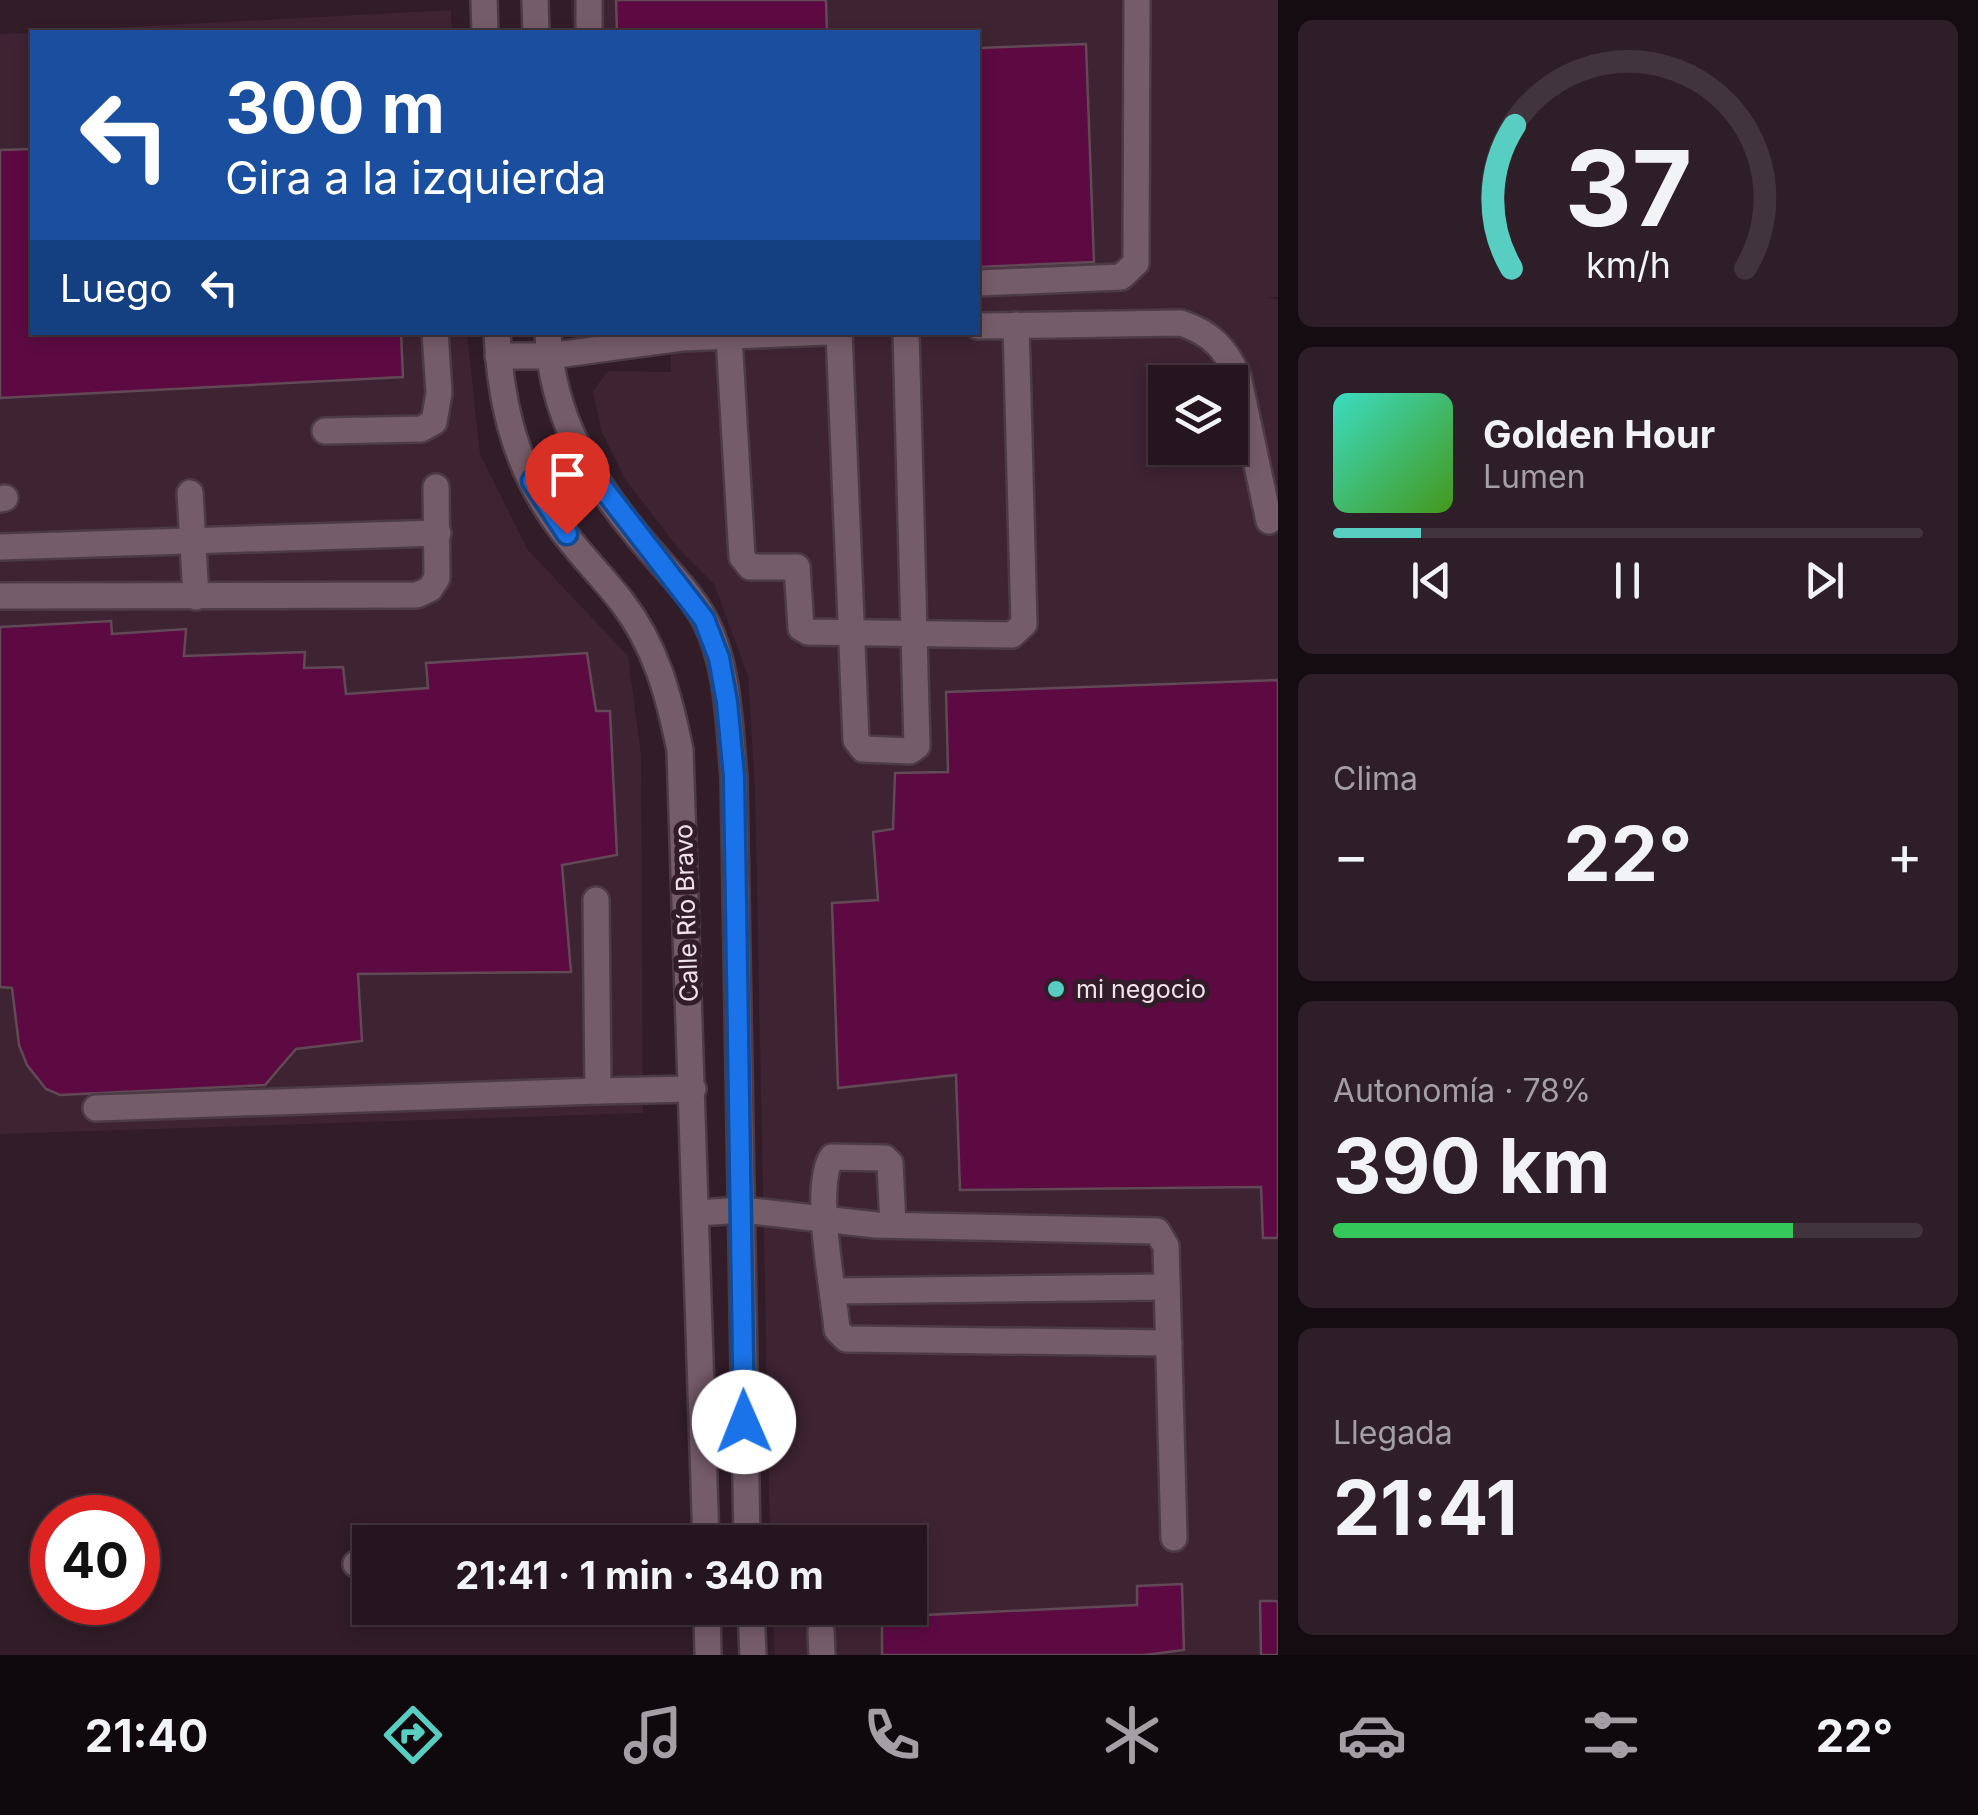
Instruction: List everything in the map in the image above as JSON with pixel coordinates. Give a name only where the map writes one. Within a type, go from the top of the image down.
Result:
[{"type":"street","points":[[484,0],[485,30]]},
{"type":"street","points":[[535,0],[536,30]]},
{"type":"street","points":[[589,30],[590,0]]},
{"type":"street","points":[[980,282],[1121,277],[1136,262],[1136,0]]},
{"type":"street","points":[[980,326],[1182,323],[1214,339],[1238,376],[1268,522]]},
{"type":"street","points":[[730,336],[742,558],[750,566],[798,567],[799,625],[804,631],[1012,634],[1024,624],[1016,325]]},
{"type":"street","points":[[325,431],[421,429],[434,422],[438,394],[435,335]]},
{"type":"street","points":[[497,344],[754,335]]},
{"type":"street","points":[[839,335],[857,744],[862,749],[910,751],[918,746],[906,335]]},
{"type":"street","name":"Calle Río Bravo","points":[[497,344],[506,415],[532,481],[550,514],[625,606],[668,688],[680,750],[706,1525]]},
{"type":"street","name":"Calle Río Bravo","points":[[548,344],[560,410],[585,465],[704,619],[719,658],[734,776],[747,1525]]},
{"type":"street","points":[[532,481],[585,465]]},
{"type":"street","points":[[0,596],[417,595],[430,589],[437,578],[436,487]]},
{"type":"street","points":[[190,493],[196,597]]},
{"type":"street","points":[[0,548],[438,533]]},
{"type":"street","points":[[596,900],[598,1091]]},
{"type":"street","points":[[96,1108],[693,1089]]},
{"type":"street","points":[[893,1225],[890,1163],[884,1158],[832,1158],[824,1169],[827,1221],[838,1330],[846,1339],[1169,1343]]},
{"type":"street","points":[[698,1213],[743,1210],[893,1225],[1151,1229],[1161,1234],[1166,1246],[1174,1538]]},
{"type":"street","points":[[834,1291],[1167,1287]]},
{"type":"street","points":[[703,1358],[743,1358]]},
{"type":"street","points":[[707,1625],[708,1655]]},
{"type":"street","points":[[752,1625],[754,1655]]},
{"type":"shaded area","points":[[571,0],[1278,0],[1278,297],[1266,298],[1278,299],[1278,1655],[775,1655],[773,1625],[927,1625],[927,1525],[770,1525],[755,791],[748,676],[714,584],[678,548],[625,479],[601,430],[593,391],[608,371],[671,372],[671,335],[980,335],[980,30],[572,30]]},
{"type":"shaded area","points":[[451,10],[452,30],[74,30]]},
{"type":"shaded area","points":[[30,33],[30,335],[467,335],[480,454],[527,549],[628,656],[641,755],[643,1113],[0,1134],[0,34]]},
{"type":"building","points":[[616,0],[826,0],[827,30],[617,30]]},
{"type":"building","points":[[1086,44],[1094,262],[980,267],[980,48]]},
{"type":"building","points":[[30,149],[30,335],[401,335],[403,377],[0,398],[0,150]]},
{"type":"building","points":[[111,621],[112,634],[186,629],[184,656],[305,652],[304,668],[343,667],[346,694],[428,688],[426,663],[587,653],[596,711],[610,711],[617,855],[562,865],[571,972],[358,974],[362,1041],[296,1049],[265,1085],[60,1095],[46,1089],[27,1065],[19,1045],[12,988],[0,987],[0,627]]},
{"type":"building","name":"mi negocio","points":[[1278,680],[1278,1238],[1263,1238],[1261,1187],[960,1190],[956,1075],[838,1088],[832,903],[878,900],[873,832],[893,829],[895,773],[948,772],[946,692]]},
{"type":"building","points":[[1182,1584],[1184,1650],[1145,1655],[882,1655],[882,1625],[927,1625],[927,1615],[1137,1605],[1137,1586]]},
{"type":"building","points":[[1260,1601],[1278,1601],[1278,1655],[1261,1655]]},
{"type":"place","name":"mi negocio","points":[[1056,989]]},
{"type":"route","points":[[567,534],[550,514],[532,481],[585,465],[626,523],[704,619],[719,658],[734,776],[744,1422]]}]
